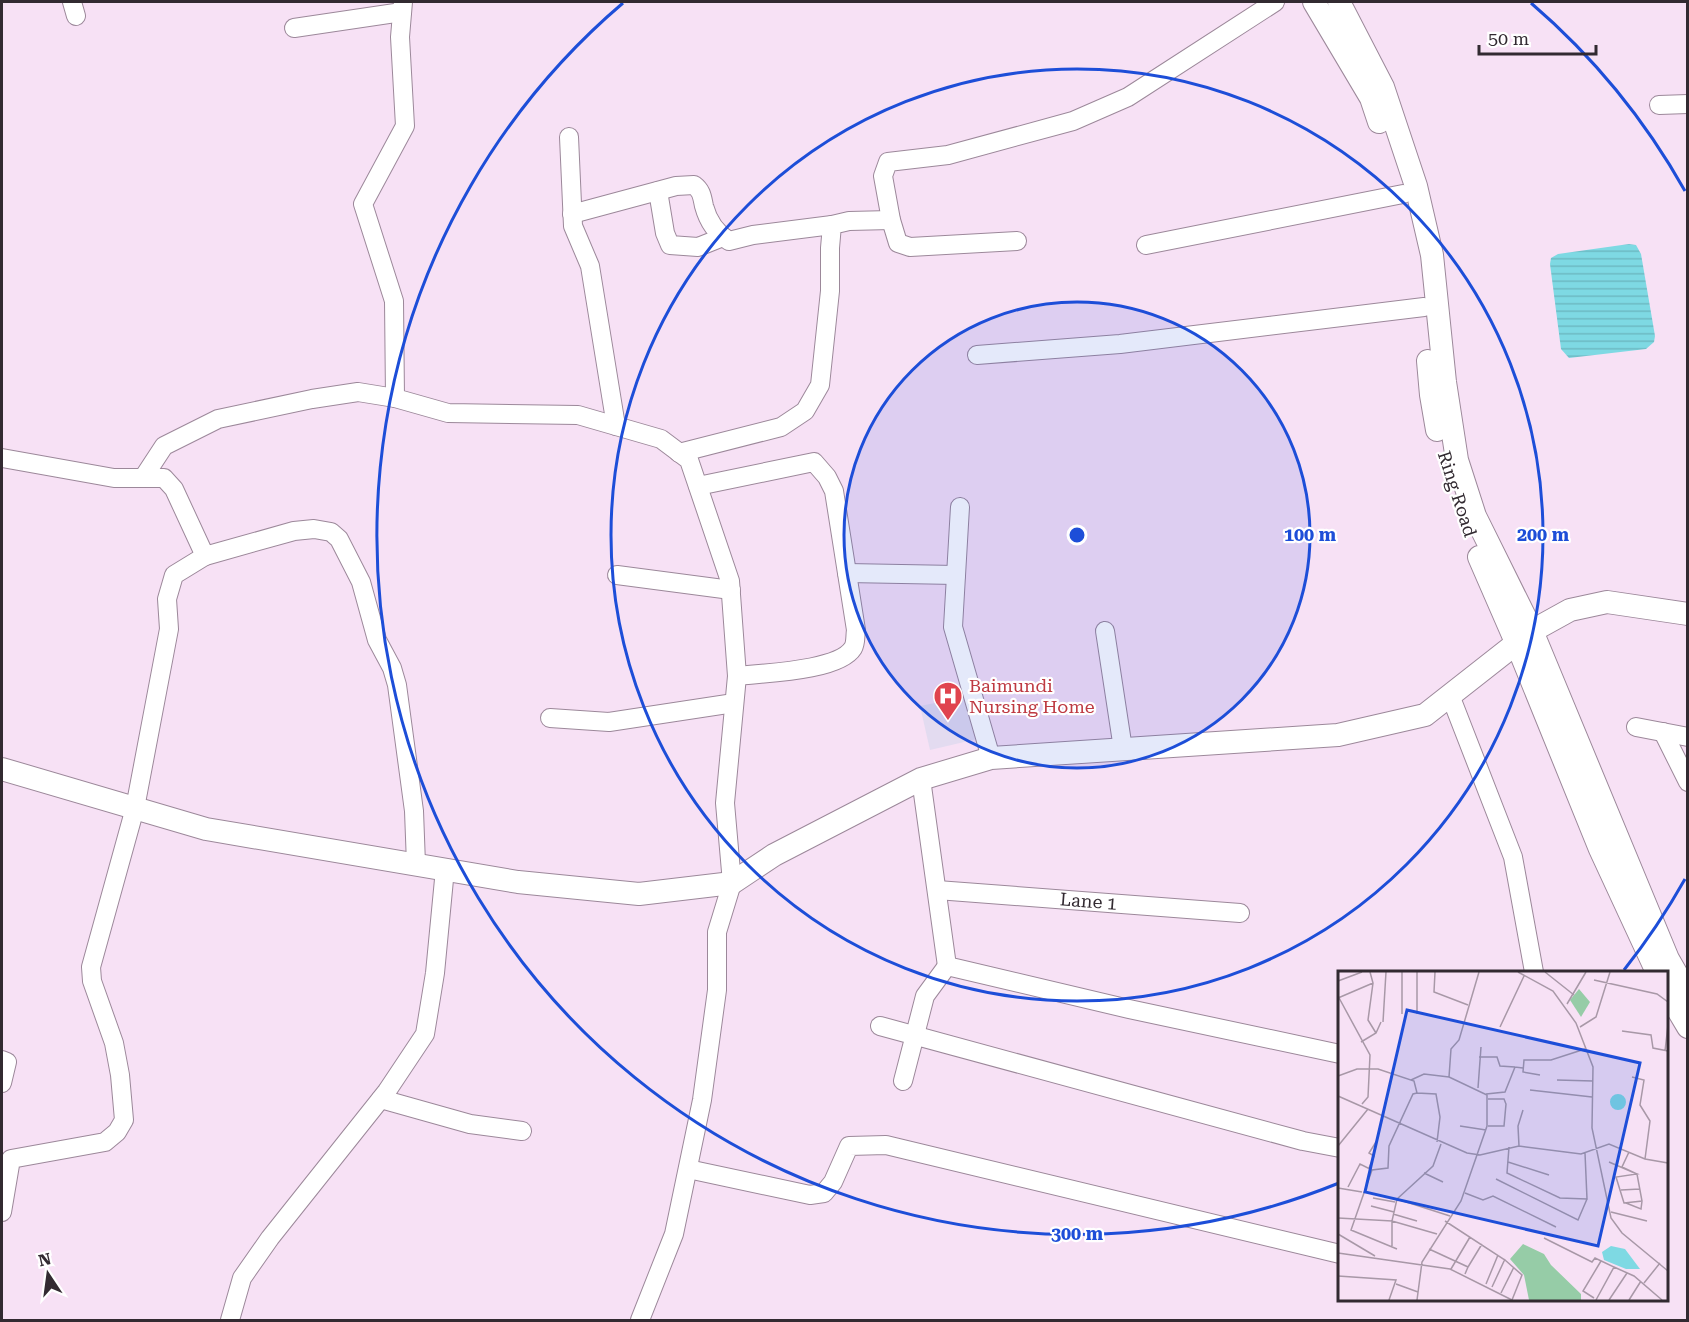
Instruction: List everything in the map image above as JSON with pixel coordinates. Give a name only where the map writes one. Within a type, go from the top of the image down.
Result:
[{"type":"main road","name":"Ring Road","points":[[1314,2],[1371,98],[1403,194],[1420,265],[1431,395],[1445,470],[1463,519],[1524,636]]},
{"type":"main road","name":"Ring Road","points":[[1339,2],[1383,87],[1416,186],[1432,255],[1445,382],[1457,460],[1474,516],[1524,636],[1600,849],[1657,971]]},
{"type":"main road","points":[[2,769],[206,829],[518,882],[639,894],[732,883],[774,855],[921,779],[991,758],[1338,735],[1425,715],[1524,636],[1570,610],[1607,602],[1688,614]]},
{"type":"main road","points":[[1524,636],[1668,959],[1688,994]]},
{"type":"main road","points":[[1668,993],[1688,1027]]},
{"type":"street","points":[[1017,241],[910,247],[898,243],[891,220],[883,176],[888,162],[948,155],[1073,121],[1128,98],[1275,2]]},
{"type":"street","points":[[294,28],[403,7],[400,37],[405,126],[363,204],[394,301],[395,398]]},
{"type":"street","points":[[1659,105],[1688,104]]},
{"type":"street","points":[[569,137],[573,226],[590,266],[616,426]]},
{"type":"street","points":[[572,214],[676,186],[694,185],[700,190],[705,210],[717,233],[729,241],[753,235],[849,221],[891,220]]},
{"type":"street","points":[[658,191],[664,233],[670,245],[698,247],[723,237]]},
{"type":"street","points":[[1146,245],[1403,194]]},
{"type":"street","points":[[679,453],[781,426],[805,411],[820,386],[830,291],[832,225]]},
{"type":"street","points":[[977,354],[1120,344],[1424,307]]},
{"type":"street","points":[[143,478],[164,446],[218,419],[312,399],[358,392],[395,398],[448,413],[578,415],[661,439],[689,460],[730,581],[731,590],[737,676],[725,803],[732,883],[717,932],[716,1001],[702,1100],[688,1169],[674,1234],[640,1320]]},
{"type":"street","points":[[2,458],[114,478],[164,478],[174,489],[204,556]]},
{"type":"street","points":[[698,486],[814,462],[827,477],[834,491],[856,630],[854,647],[845,657],[811,669],[737,676]]},
{"type":"street","points":[[960,507],[953,627],[991,758]]},
{"type":"street","points":[[2,1212],[6,1157],[105,1142],[117,1132],[124,1120],[114,1043],[92,981],[91,968],[135,808],[169,629],[167,599],[174,575],[204,556],[294,531],[314,529],[331,532],[339,539],[361,582],[377,640],[392,669],[397,685],[414,811],[416,864]]},
{"type":"street","points":[[847,573],[956,575]]},
{"type":"street","points":[[617,575],[731,590]]},
{"type":"street","points":[[1105,631],[1123,749]]},
{"type":"street","points":[[1450,695],[1513,857],[1534,971]]},
{"type":"street","points":[[550,718],[609,722],[735,704]]},
{"type":"street","points":[[1636,727],[1688,737]]},
{"type":"street","points":[[1663,732],[1688,782]]},
{"type":"street","points":[[903,1081],[925,996],[947,966],[921,779]]},
{"type":"street","points":[[230,1320],[242,1278],[270,1238],[381,1100],[425,1034],[435,973],[445,869]]},
{"type":"street","name":"Lane 1","points":[[937,890],[1240,913]]},
{"type":"street","points":[[947,966],[1129,1010],[1338,1054]]},
{"type":"street","points":[[880,1026],[1303,1141],[1338,1148]]},
{"type":"street","points":[[2,1060],[7,1062],[2,1083]]},
{"type":"street","points":[[381,1100],[470,1124],[522,1131]]},
{"type":"street","points":[[688,1169],[810,1195],[824,1193],[833,1182],[849,1146],[886,1144],[1338,1254]]},
{"type":"shaded area","name":"Baimundi Nursing Home","points":[[965,697],[977,739],[930,750],[920,706]]},
{"type":"water","points":[[1636,245],[1641,254],[1655,336],[1654,342],[1646,349],[1569,358],[1561,349],[1551,258],[1558,254]]},
{"type":"place","name":"Baimundi Nursing Home","points":[[948,722]]}]
